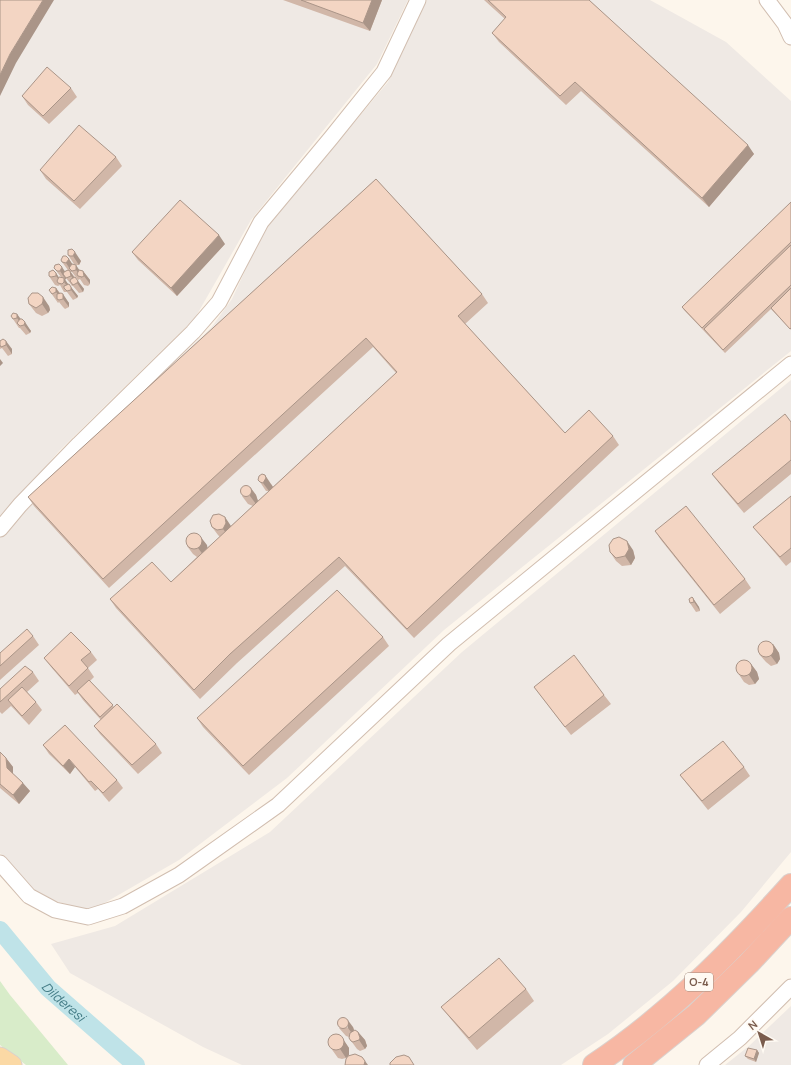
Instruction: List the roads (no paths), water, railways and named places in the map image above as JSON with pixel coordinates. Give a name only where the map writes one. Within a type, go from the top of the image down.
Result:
[{"type":"highway","name":"O-4","points":[[594,1065],[658,1018],[704,978],[748,933],[791,885]]},
{"type":"highway","name":"O-4","points":[[634,1065],[696,1015],[749,963],[791,918]]},
{"type":"main road","points":[[0,1057],[12,1065]]},
{"type":"street","points":[[0,529],[20,505],[79,444],[193,332],[219,302],[261,222],[384,72],[418,0]]},
{"type":"street","points":[[767,0],[785,24],[791,37]]},
{"type":"street","points":[[0,863],[29,896],[54,910],[88,917],[124,906],[179,875],[278,805],[449,644],[791,364]]},
{"type":"street","points":[[707,1065],[740,1038],[791,987]]},
{"type":"waterway","name":"Dilderesi","points":[[0,930],[48,988],[136,1065]]}]
